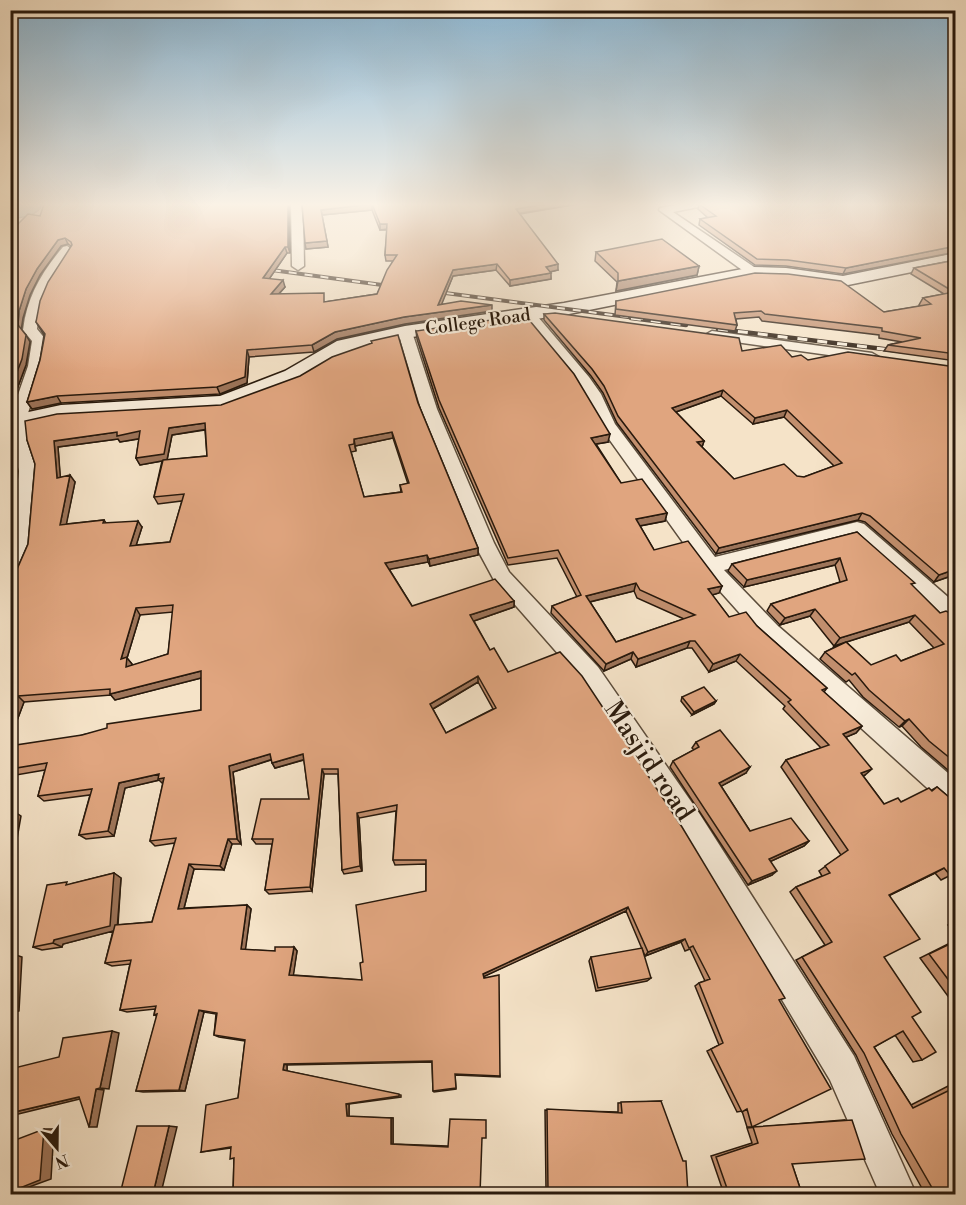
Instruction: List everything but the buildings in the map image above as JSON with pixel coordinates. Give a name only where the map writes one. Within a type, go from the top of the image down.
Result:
[{"type":"street","points":[[10,577],[21,550],[28,471],[14,422],[35,366],[39,340],[30,330],[32,306],[48,272],[58,260]]},
{"type":"street","points":[[297,260],[298,266]]},
{"type":"street","points":[[736,260],[753,272]]},
{"type":"street","name":"College Road","points":[[14,422],[61,412],[223,403],[293,376],[345,345],[405,332],[536,313],[753,272],[786,273],[843,281],[945,260]]},
{"type":"street","points":[[536,313],[591,319]]},
{"type":"street","points":[[536,313],[602,406],[607,425],[710,566],[770,632],[956,797]]},
{"type":"street","name":"Masjid road","points":[[405,332],[429,409],[484,543],[502,577],[590,674],[690,822],[842,1068],[898,1194]]},
{"type":"street","points":[[697,333],[885,359]]},
{"type":"street","points":[[710,566],[857,530],[956,617]]},
{"type":"railway","points":[[257,268],[397,287]]},
{"type":"railway","points":[[430,291],[643,319]]},
{"type":"railway","points":[[631,318],[686,325]]},
{"type":"railway","points":[[718,329],[900,351]]}]
